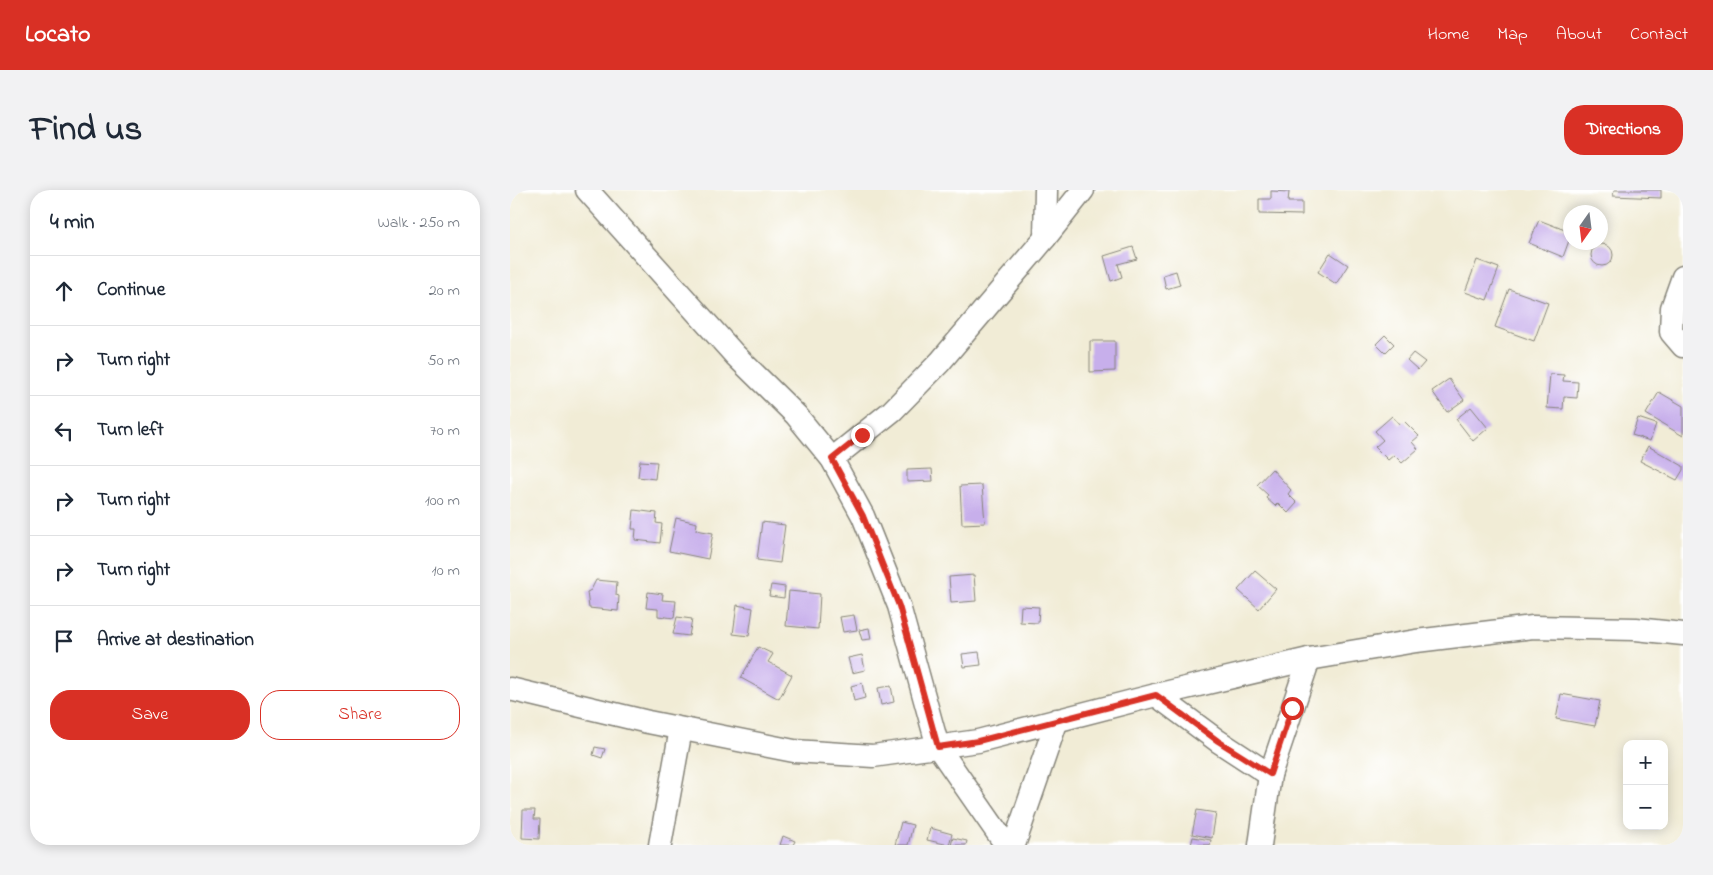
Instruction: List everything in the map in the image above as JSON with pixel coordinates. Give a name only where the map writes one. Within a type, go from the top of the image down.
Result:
[{"type":"street","points":[[587,190],[735,355],[796,415],[832,459],[863,516],[899,606],[938,747],[1006,845]]},
{"type":"street","points":[[1045,238],[1046,190]]},
{"type":"street","points":[[832,459],[892,412],[940,362],[1083,190]]},
{"type":"street","points":[[1683,277],[1672,308],[1672,332],[1683,346]]},
{"type":"street","points":[[510,689],[648,722],[794,751],[873,756],[978,741],[1156,695],[1309,659],[1416,641],[1533,627],[1636,629],[1683,634]]},
{"type":"street","points":[[1260,845],[1270,774],[1309,659]]},
{"type":"street","points":[[1156,695],[1218,741],[1270,774]]},
{"type":"street","points":[[1014,845],[1057,720]]},
{"type":"street","points":[[660,845],[681,729]]},
{"type":"building","points":[[1614,190],[1661,190],[1661,198],[1613,196]]},
{"type":"building","points":[[1271,191],[1289,192],[1288,202],[1302,202],[1302,215],[1259,214],[1259,199],[1271,199]]},
{"type":"building","points":[[1539,220],[1563,229],[1563,250],[1566,250],[1563,257],[1529,243]]},
{"type":"building","points":[[1608,246],[1613,251],[1613,259],[1606,266],[1598,266],[1591,259],[1592,250],[1608,250]]},
{"type":"building","points":[[1133,247],[1137,259],[1118,264],[1122,277],[1111,281],[1104,256]]},
{"type":"building","points":[[1330,253],[1348,265],[1336,284],[1318,272]]},
{"type":"building","points":[[1477,260],[1499,268],[1487,300],[1465,292]]},
{"type":"building","points":[[1176,271],[1180,285],[1166,289],[1163,275]]},
{"type":"building","points":[[1509,289],[1548,303],[1534,341],[1495,327]]},
{"type":"building","points":[[1385,335],[1394,344],[1385,353],[1376,344]]},
{"type":"building","points":[[1090,341],[1115,341],[1115,371],[1090,372]]},
{"type":"building","points":[[1413,353],[1425,362],[1418,370],[1407,360]]},
{"type":"building","points":[[1550,374],[1564,375],[1563,381],[1578,382],[1577,398],[1564,397],[1563,409],[1547,408]]},
{"type":"building","points":[[1449,379],[1464,400],[1447,412],[1432,391]]},
{"type":"building","points":[[1659,392],[1683,406],[1683,436],[1646,414]]},
{"type":"building","points":[[1471,407],[1488,428],[1473,441],[1456,419]]},
{"type":"building","points":[[1392,416],[1400,425],[1404,421],[1419,436],[1412,442],[1418,449],[1402,463],[1394,455],[1388,460],[1375,447],[1383,440],[1375,431]]},
{"type":"building","points":[[1638,418],[1656,424],[1650,441],[1632,435]]},
{"type":"building","points":[[1648,446],[1683,466],[1683,470],[1677,480],[1640,461]]},
{"type":"building","points":[[640,461],[657,462],[655,479],[638,477]]},
{"type":"building","points":[[932,469],[933,481],[907,482],[907,470]]},
{"type":"building","points":[[1272,469],[1291,490],[1288,494],[1297,503],[1288,513],[1278,503],[1275,506],[1266,498],[1268,495],[1257,485]]},
{"type":"building","points":[[982,485],[985,523],[962,524],[960,486]]},
{"type":"building","points":[[634,510],[657,513],[656,523],[662,524],[660,543],[635,540],[636,529],[632,529]]},
{"type":"building","points":[[676,518],[697,523],[696,530],[713,533],[708,559],[669,551]]},
{"type":"building","points":[[762,522],[785,525],[780,563],[757,560]]},
{"type":"building","points":[[1255,571],[1276,589],[1259,609],[1238,590]]},
{"type":"building","points":[[974,575],[976,601],[951,603],[949,577]]},
{"type":"building","points":[[596,580],[617,582],[616,595],[619,596],[618,611],[589,608],[587,592],[591,590]]},
{"type":"building","points":[[771,585],[785,587],[784,598],[769,596]]},
{"type":"building","points":[[789,591],[820,594],[818,629],[786,626]]},
{"type":"building","points":[[648,592],[663,594],[662,600],[676,601],[674,618],[658,616],[658,609],[646,608]]},
{"type":"building","points":[[737,605],[753,608],[749,636],[733,634]]},
{"type":"building","points":[[1021,606],[1039,607],[1038,623],[1020,622]]},
{"type":"building","points":[[854,615],[857,630],[843,632],[840,617]]},
{"type":"building","points":[[677,617],[692,619],[689,636],[673,634]]},
{"type":"building","points":[[869,628],[871,639],[862,640],[859,630]]},
{"type":"building","points":[[758,647],[773,654],[768,662],[792,675],[779,699],[741,678]]},
{"type":"building","points":[[979,652],[981,665],[964,667],[962,654]]},
{"type":"building","points":[[862,655],[865,670],[852,673],[848,658]]},
{"type":"building","points":[[862,683],[865,698],[854,701],[851,686]]},
{"type":"building","points":[[891,686],[894,702],[881,705],[878,688]]},
{"type":"building","points":[[1561,694],[1600,701],[1595,726],[1556,719]]},
{"type":"building","points":[[595,747],[605,749],[602,758],[593,755]]},
{"type":"building","points":[[523,810],[535,810],[534,819],[540,819],[539,839],[522,838]]},
{"type":"building","points":[[1197,810],[1216,813],[1212,838],[1192,834]]},
{"type":"building","points":[[901,822],[913,825],[908,845],[895,845]]},
{"type":"building","points":[[930,828],[952,834],[949,845],[927,840]]},
{"type":"building","points":[[783,836],[795,841],[793,845],[780,845]]},
{"type":"building","points":[[1193,837],[1211,840],[1210,845],[1191,845]]},
{"type":"building","points":[[953,838],[967,841],[966,845],[951,845]]},
{"type":"route","points":[[862,435],[832,459],[863,516],[899,606],[938,747],[978,741],[1156,695],[1218,741],[1270,774],[1292,708]]}]
